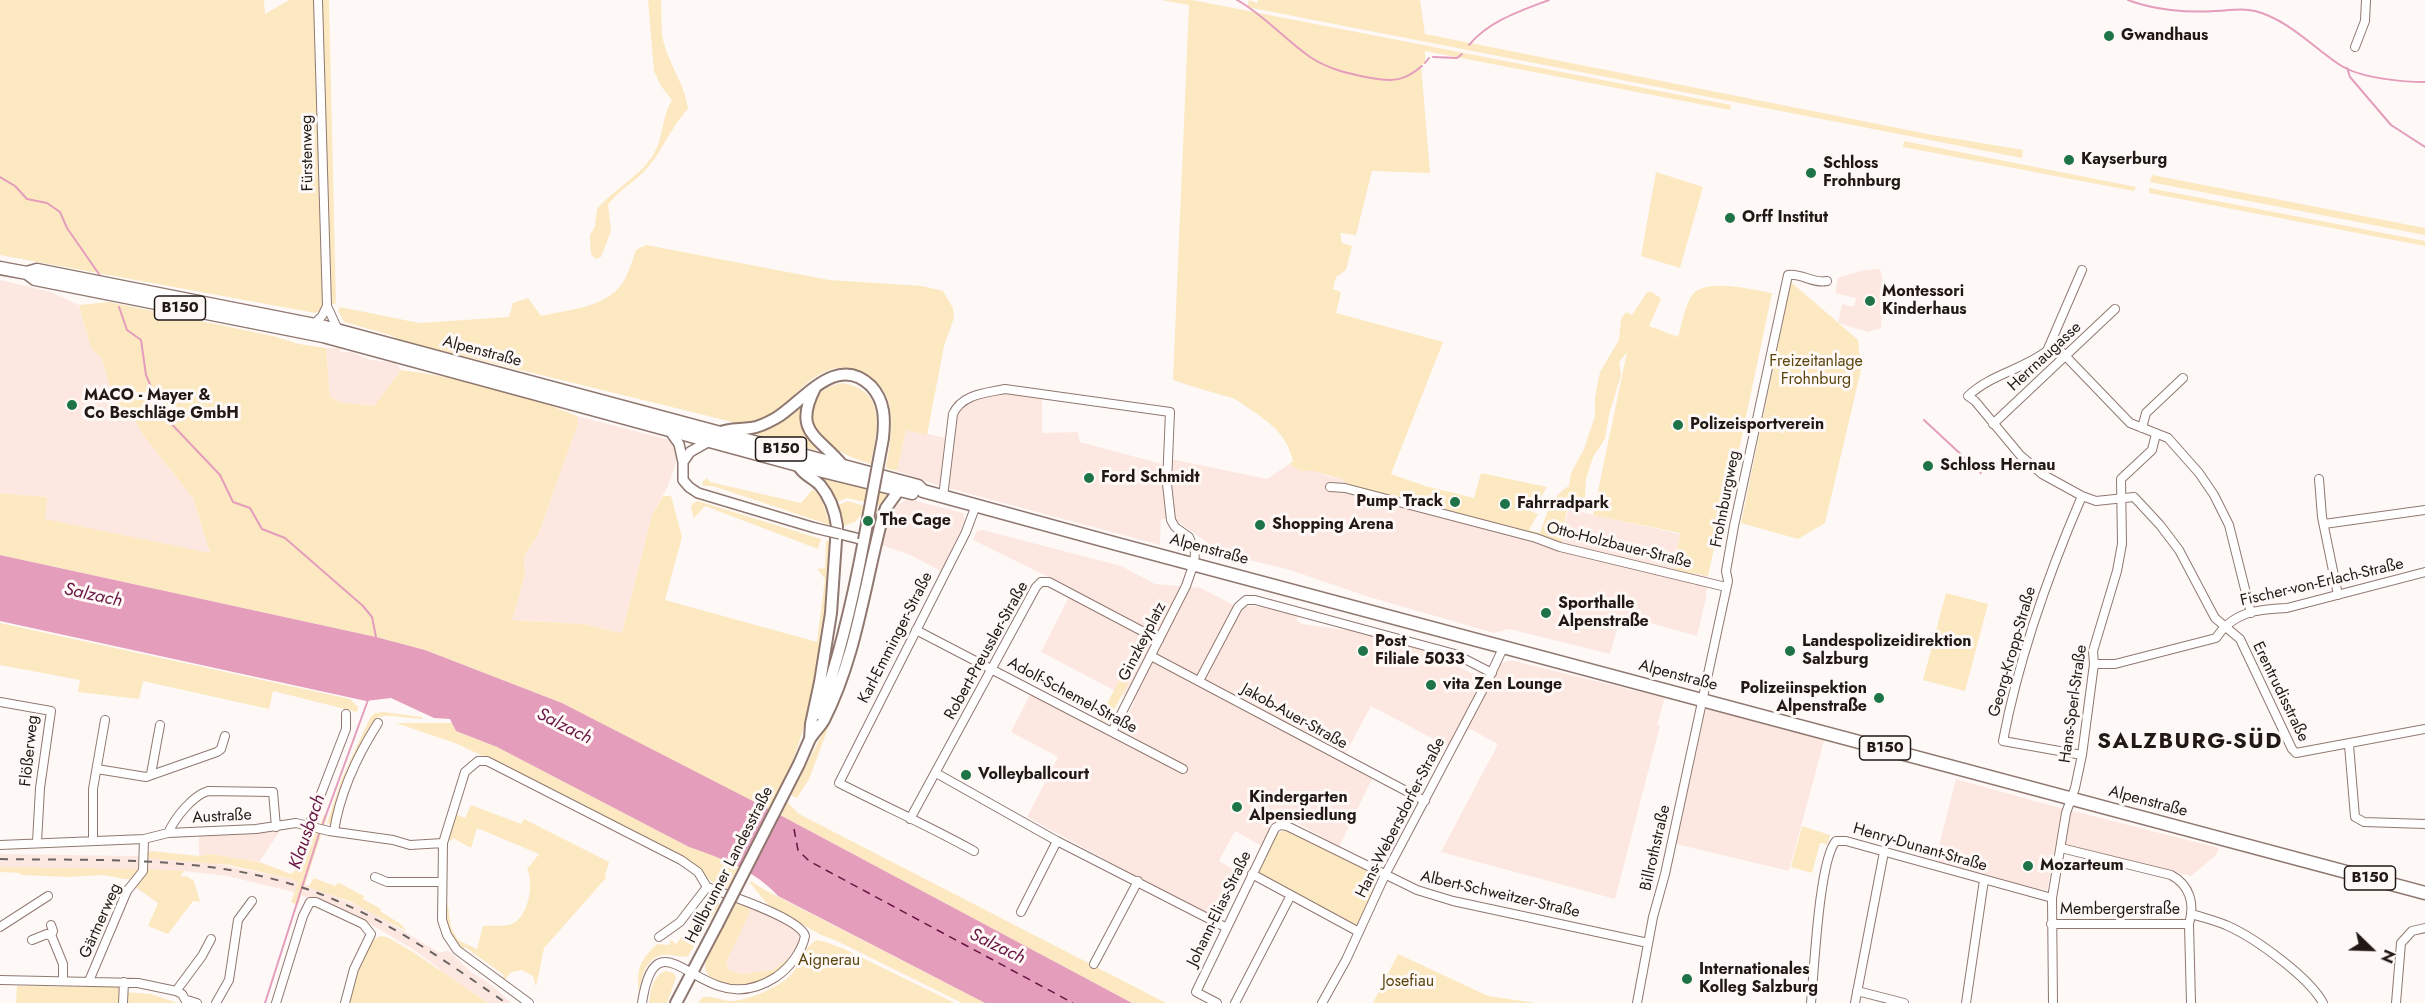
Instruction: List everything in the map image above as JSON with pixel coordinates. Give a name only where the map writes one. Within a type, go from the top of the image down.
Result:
[{"type":"main road","name":"Alpenstraße","points":[[0,268],[27,273],[35,279],[335,339],[669,430],[715,436],[798,465],[916,494],[923,491]]},
{"type":"main road","name":"Alpenstraße","points":[[27,273],[37,270],[338,330],[715,436],[918,486],[923,491],[943,497],[2425,893]]},
{"type":"main road","name":"Hellbrunner Landesstraße","points":[[676,1003],[810,739],[835,669],[852,605],[885,422],[882,404],[876,392],[867,383],[854,376],[842,375],[828,378],[771,420],[753,428],[728,429],[715,436]]},
{"type":"main road","points":[[817,386],[807,404],[805,414],[807,425],[821,444],[843,466]]},
{"type":"main road","name":"Hellbrunner Landesstraße","points":[[798,465],[801,472],[820,485],[826,494],[835,513],[837,526],[831,613],[810,739]]},
{"type":"main road","name":"Hellbrunner Landesstraße","points":[[810,739],[824,720],[838,689],[849,657],[882,519],[886,508],[899,490]]},
{"type":"street","name":"Fürstenweg","points":[[318,0],[327,306],[338,330]]},
{"type":"street","points":[[2355,47],[2365,21],[2366,0]]},
{"type":"street","points":[[2082,270],[2047,351],[2038,358],[1990,378],[1968,396],[1975,401],[2036,471],[2096,501],[2134,497],[2179,550],[2215,618],[2224,625]]},
{"type":"street","name":"Frohnburgweg","points":[[1702,699],[1726,587],[1726,572],[1734,526],[1788,275],[1797,273],[1819,283],[1827,281]]},
{"type":"street","points":[[314,324],[322,316],[327,306]]},
{"type":"street","name":"Herrnaugasse","points":[[1993,424],[2115,309]]},
{"type":"street","points":[[2052,342],[2130,423],[2169,439],[2199,473],[2214,495],[2233,537],[2251,613]]},
{"type":"street","points":[[2142,428],[2146,412],[2183,378]]},
{"type":"street","points":[[943,497],[953,414],[956,407],[964,400],[1005,388],[1170,412],[1167,484],[1171,520],[1175,527],[1191,540],[1195,552],[1194,563]]},
{"type":"street","points":[[669,430],[679,444],[683,462],[683,480],[698,493],[815,528],[864,540]]},
{"type":"street","points":[[2120,498],[2121,479],[2152,450],[2156,434]]},
{"type":"street","name":"Hellbrunner Landesstraße","points":[[683,462],[690,452],[715,436]]},
{"type":"street","points":[[2319,479],[2324,524],[2338,595]]},
{"type":"street","name":"Otto-Holzbauer-Straße","points":[[1330,487],[1346,488],[1536,538],[1560,547],[1726,587]]},
{"type":"street","name":"Georg-Kropp-Straße","points":[[2082,496],[2037,611],[2016,682],[2003,741],[2082,755]]},
{"type":"street","name":"Hans-Sperl-Straße","points":[[2053,1003],[2052,898],[2071,798],[2082,755],[2094,664],[2093,651],[2117,570],[2122,544],[2120,498]]},
{"type":"street","name":"Karl-Emminger-Straße","points":[[910,819],[838,783],[968,527],[976,505]]},
{"type":"street","points":[[2324,524],[2425,510]]},
{"type":"street","name":"Ginzkeyplatz","points":[[1112,732],[1186,586],[1194,563]]},
{"type":"street","name":"Fischer-von-Erlach-Straße","points":[[2094,664],[2115,664],[2216,638],[2224,625],[2236,616],[2287,608],[2425,572]]},
{"type":"street","name":"Robert-Preussler-Straße","points":[[910,819],[1036,587],[1041,582],[1049,582],[1076,594],[1159,640]]},
{"type":"street","points":[[1199,681],[1238,607],[1246,600],[1255,600],[1455,654],[1492,673]]},
{"type":"street","name":"Erentrudisstraße","points":[[2224,625],[2240,639],[2292,749],[2296,753],[2349,745],[2425,729]]},
{"type":"street","name":"Adolf-Schemel-Straße","points":[[916,630],[1183,769]]},
{"type":"street","name":"Hans-Webersdorfer-Straße","points":[[1322,1003],[1359,932],[1385,875],[1492,673],[1504,646]]},
{"type":"street","name":"Jakob-Auer-Straße","points":[[1151,656],[1425,801]]},
{"type":"street","name":"Billrothstraße","points":[[1637,1003],[1702,699]]},
{"type":"street","name":"Flößerweg","points":[[0,702],[51,711],[40,788],[37,842]]},
{"type":"street","points":[[311,825],[346,729],[346,714]]},
{"type":"street","points":[[93,841],[93,789],[105,720]]},
{"type":"street","points":[[332,831],[338,805],[367,740],[378,723]]},
{"type":"street","points":[[151,774],[160,725]]},
{"type":"street","points":[[97,769],[146,777],[217,752],[221,749],[225,735]]},
{"type":"street","points":[[2349,745],[2355,817],[2364,822],[2425,824]]},
{"type":"street","points":[[529,1003],[474,965],[452,943],[442,920],[443,843],[465,772],[478,761],[487,761],[688,864],[698,872],[707,887],[775,914],[800,927],[804,932],[804,940],[792,962],[781,973],[749,989],[719,987],[692,971],[668,962],[656,965],[648,975],[642,1003]]},
{"type":"street","points":[[936,773],[1057,841],[1225,927]]},
{"type":"street","points":[[168,833],[176,820],[198,796],[208,791],[273,792],[276,827]]},
{"type":"street","points":[[910,819],[926,824],[974,851]]},
{"type":"street","name":"Austraße","points":[[0,845],[144,839],[168,833],[276,827],[296,823],[410,845],[443,843]]},
{"type":"street","name":"Johann-Elias-Straße","points":[[1217,1003],[1196,992],[1225,927],[1275,828],[1280,825],[1287,826]]},
{"type":"street","name":"Albert-Schweitzer-Straße","points":[[1287,826],[1417,890],[1453,901],[1648,943]]},
{"type":"street","name":"Gärtnerweg","points":[[89,981],[127,891],[143,871],[144,839]]},
{"type":"street","name":"Henry-Dunant-Straße","points":[[1811,1003],[1824,873],[1833,845],[1842,840],[2052,898]]},
{"type":"street","points":[[1021,912],[1057,841]]},
{"type":"street","points":[[2061,848],[2171,875],[2181,880],[2187,888],[2192,914],[2189,924],[2191,1003]]},
{"type":"street","points":[[1855,1003],[1884,852]]},
{"type":"street","points":[[1252,874],[1359,932]]},
{"type":"street","points":[[375,877],[387,882],[441,882]]},
{"type":"street","points":[[1966,1003],[1984,880]]},
{"type":"street","points":[[1094,964],[1138,881]]},
{"type":"street","points":[[660,937],[680,922],[707,887]]},
{"type":"street","points":[[1235,1003],[1291,895]]},
{"type":"street","points":[[0,927],[48,896]]},
{"type":"street","points":[[216,1003],[229,980],[238,920],[252,901]]},
{"type":"street","points":[[276,1003],[303,916],[310,902],[316,902],[363,924],[371,934],[354,969],[345,1003]]},
{"type":"street","name":"Membergerstraße","points":[[2192,914],[2228,926],[2252,939],[2292,970],[2317,993],[2323,1003]]},
{"type":"street","name":"Membergerstraße","points":[[2051,924],[2189,924]]},
{"type":"street","points":[[51,925],[53,931],[51,936],[63,964],[63,980]]},
{"type":"street","points":[[2396,1003],[2401,943],[2412,931],[2425,928]]},
{"type":"street","points":[[32,940],[45,935],[51,936]]},
{"type":"street","points":[[176,991],[202,956],[211,939]]},
{"type":"street","points":[[0,980],[124,982],[176,991],[187,1002],[197,1003]]},
{"type":"street","points":[[123,1003],[124,982]]},
{"type":"street","points":[[1857,991],[1904,1003]]},
{"type":"shaded area","name":"Montessori Kinderhaus","points":[[1880,269],[1885,288],[1881,328],[1868,332],[1838,323],[1842,304],[1854,307],[1856,298],[1835,293],[1838,278],[1864,270]]},
{"type":"shaded area","points":[[0,280],[51,292],[79,305],[91,348],[102,359],[117,412],[133,415],[142,434],[193,498],[210,554],[44,519],[47,497],[0,493]]},
{"type":"shaded area","points":[[326,348],[339,348],[341,352],[351,352],[371,360],[396,363],[401,370],[374,406],[343,403],[330,397]]},
{"type":"shaded area","points":[[1014,393],[1042,396],[1042,433],[1078,432],[1080,442],[1162,464],[1171,459],[1267,479],[1289,464],[1300,471],[1311,469],[1330,477],[1342,478],[1561,541],[1568,509],[1680,534],[1674,570],[1708,576],[1706,598],[1697,636],[1621,615],[1610,654],[1509,629],[1494,633],[1369,597],[1287,569],[1223,554],[1173,518],[1161,519],[1160,545],[937,485],[897,471],[906,429],[954,440],[958,413],[964,404],[989,395]]},
{"type":"shaded area","points":[[577,416],[670,440],[678,457],[668,486],[652,515],[622,633],[583,624],[511,620],[525,575],[524,556],[538,535],[578,424]]},
{"type":"shaded area","points":[[908,499],[963,513],[965,521],[941,571],[908,554],[881,545],[892,513],[897,505]]},
{"type":"shaded area","points":[[983,530],[1121,566],[1155,584],[1201,588],[1235,606],[1256,606],[1298,616],[1296,620],[1302,624],[1359,632],[1430,652],[1473,674],[1510,660],[1665,698],[1657,725],[1660,726],[1615,899],[1441,852],[1498,744],[1470,729],[1447,746],[1371,706],[1341,762],[1372,779],[1339,847],[1280,813],[1262,846],[1235,831],[1219,861],[1238,872],[1213,918],[1027,817],[1058,757],[1011,732],[1034,687],[1118,733],[1135,701],[1041,652],[1073,589],[973,540],[977,531]]},
{"type":"shaded area","points":[[1706,709],[1825,737],[1789,871],[1676,844]]},
{"type":"shaded area","points":[[1956,779],[2219,848],[2216,855],[2191,876],[2056,843],[2047,890],[2038,889],[1935,861]]},
{"type":"shaded area","points":[[282,828],[259,862],[211,854],[199,856],[199,833]]},
{"type":"shaded area","points":[[0,854],[137,856],[207,862],[292,879],[368,910],[440,953],[448,950],[471,972],[486,981],[512,1003],[488,1003],[414,950],[379,929],[351,914],[290,891],[227,876],[184,871],[0,867]]},
{"type":"shaded area","points":[[748,907],[795,927],[801,937],[794,954],[773,970],[741,974],[729,970],[726,963],[750,912]]},
{"type":"green space","points":[[0,0],[264,0],[265,14],[289,0],[329,0],[336,303],[315,313],[0,255]]},
{"type":"green space","points":[[648,0],[661,0],[663,42],[684,93],[688,109],[676,123],[649,166],[608,205],[611,231],[601,257],[596,259],[591,254],[590,235],[595,226],[597,209],[640,171],[652,157],[659,143],[668,107],[672,100],[661,86],[654,71]]},
{"type":"green space","points":[[1161,0],[1192,0],[1731,105],[1730,110],[1425,51],[1425,63],[1421,65],[1430,173],[1372,171],[1356,235],[1340,233],[1342,243],[1352,246],[1346,270],[1336,277],[1333,289],[1341,292],[1336,313],[1443,342],[1391,474],[1425,486],[1474,498],[1481,473],[1547,487],[1532,512],[1538,514],[1529,530],[1540,533],[1553,501],[1569,486],[1571,473],[1584,449],[1595,416],[1595,398],[1600,372],[1619,340],[1621,319],[1626,312],[1632,315],[1647,292],[1652,292],[1661,299],[1649,326],[1678,337],[1691,297],[1705,287],[1741,287],[1772,293],[1719,545],[1715,544],[1708,576],[1674,570],[1680,533],[1593,515],[1627,352],[1619,362],[1621,375],[1609,415],[1605,439],[1593,457],[1586,479],[1585,499],[1576,506],[1578,511],[1567,509],[1561,542],[1347,484],[1342,478],[1311,471],[1300,471],[1289,464],[1293,461],[1283,438],[1260,416],[1232,398],[1173,380],[1189,5]]},
{"type":"green space","points":[[1249,0],[1257,3],[1258,0],[1420,0],[1425,34],[1933,135],[2023,150],[2022,158],[1247,7]]},
{"type":"green space","points":[[1904,141],[2136,187],[2134,191],[1903,147]]},
{"type":"green space","points":[[1656,172],[1703,187],[1680,268],[1641,256]]},
{"type":"green space","points":[[2152,175],[2425,228],[2425,235],[2150,182]]},
{"type":"green space","points":[[2149,188],[2425,241],[2425,246],[2149,193]]},
{"type":"green space","points":[[646,245],[829,280],[922,286],[943,291],[953,308],[954,318],[944,346],[927,435],[906,430],[897,471],[886,468],[891,428],[889,402],[875,381],[850,368],[831,369],[820,374],[772,414],[741,424],[402,341],[390,335],[344,322],[338,311],[340,307],[419,323],[509,317],[513,303],[528,298],[541,316],[577,309],[600,301],[619,287],[626,277],[636,250]]},
{"type":"green space","name":"Freizeitanlage Frohnburg","points":[[1791,282],[1858,340],[1861,370],[1825,523],[1798,539],[1741,523]]},
{"type":"green space","points":[[109,302],[326,348],[330,397],[343,403],[374,406],[401,370],[490,387],[577,416],[578,424],[538,535],[524,556],[525,575],[512,620],[583,624],[622,633],[652,515],[663,496],[671,496],[682,537],[665,600],[817,642],[825,579],[817,569],[825,568],[826,540],[831,542],[820,652],[809,707],[793,760],[768,810],[562,703],[425,650],[376,637],[0,555],[0,493],[47,497],[45,519],[210,553],[193,498],[142,434],[133,416],[117,412],[102,359],[91,348],[79,305]]},
{"type":"green space","points":[[842,383],[857,387],[867,394],[873,403],[877,426],[871,464],[839,451],[820,436],[814,426],[812,416],[814,404],[819,395],[829,387]]},
{"type":"green space","points":[[803,404],[802,416],[817,447],[815,450],[758,435],[757,433],[776,425]]},
{"type":"green space","points":[[812,473],[891,494],[884,506],[847,498],[834,503]]},
{"type":"green space","points":[[707,478],[710,482],[801,503],[813,489],[821,498],[830,525],[713,486],[703,486],[702,482]]},
{"type":"green space","points":[[698,501],[821,539],[818,549],[705,506],[694,518],[691,508],[692,504]]},
{"type":"green space","points":[[848,501],[877,510],[873,535],[859,533],[863,512],[855,522],[840,527],[836,506]]},
{"type":"green space","points":[[1946,593],[1988,604],[1965,691],[1923,680]]},
{"type":"green space","points":[[0,623],[350,699],[358,707],[357,712],[273,691],[269,709],[143,681],[139,699],[78,692],[80,680],[0,665]]},
{"type":"green space","points":[[1142,637],[1152,639],[1107,723],[1101,720],[1102,713]]},
{"type":"green space","points":[[836,707],[809,779],[797,798],[791,795]]},
{"type":"green space","points":[[384,712],[423,719],[386,716],[377,718],[371,724],[352,767],[333,825],[327,823],[342,778],[370,718],[375,713]]},
{"type":"green space","points":[[396,723],[452,723],[456,731],[497,747],[689,847],[719,857],[738,868],[726,891],[686,859],[534,780],[455,743]]},
{"type":"green space","points":[[787,802],[799,814],[1166,1003],[1132,1003],[780,815]]},
{"type":"green space","points":[[471,805],[521,824],[524,819],[609,862],[606,878],[544,948],[536,987],[533,976],[522,970],[511,972],[504,981],[502,979],[504,975],[465,947],[462,951],[449,931],[445,908],[448,906],[451,927],[458,940],[477,949],[483,926],[509,925],[518,920],[526,907],[530,890],[527,869],[539,854],[477,828],[471,848],[453,838],[451,841],[448,839],[455,814],[465,818]]},
{"type":"green space","points":[[324,815],[327,817],[298,905],[291,902],[298,883],[292,879],[229,865],[146,858],[147,853],[151,851],[199,856],[211,854],[259,862],[291,874],[301,865],[311,835],[299,829],[299,825],[318,830]]},
{"type":"green space","points":[[1802,826],[1830,835],[1827,844],[1820,843],[1812,873],[1791,867]]},
{"type":"green space","points":[[1290,831],[1372,873],[1376,885],[1358,924],[1354,925],[1258,874],[1277,834]]},
{"type":"green space","points":[[0,867],[141,869],[131,879],[124,879],[104,875],[69,877],[21,875],[20,873],[0,872]]},
{"type":"green space","points":[[146,869],[184,871],[180,877],[186,876],[194,881],[200,902],[193,901],[168,934],[148,926],[158,903],[134,886],[141,881]]},
{"type":"green space","points":[[314,878],[335,886],[339,883],[364,896],[363,899],[381,909],[380,911],[402,925],[406,931],[349,901],[308,887]]},
{"type":"green space","points":[[751,881],[985,1003],[962,1003],[821,935],[768,905],[750,883]]},
{"type":"green space","points":[[713,898],[720,904],[688,956],[662,955],[655,958],[644,972],[639,992],[640,965],[647,955],[657,944],[669,945],[671,940],[676,944]]},
{"type":"green space","points":[[735,903],[748,907],[750,912],[726,963],[729,970],[741,974],[773,970],[794,954],[780,971],[768,979],[745,984],[722,983],[713,979],[707,972],[705,963]]},
{"type":"green space","points":[[381,936],[413,952],[488,1003],[347,1003],[362,955],[374,940]]},
{"type":"green space","name":"Aignerau","points":[[816,940],[844,949],[955,1003],[698,1003],[703,997],[728,1001],[738,1000],[775,987],[794,971],[806,950]]},
{"type":"green space","name":"Josefiau","points":[[1398,954],[1488,996],[1536,1003],[1373,1003]]},
{"type":"green space","points":[[665,971],[674,973],[676,978],[667,1003],[649,1003],[655,980]]},
{"type":"green space","points":[[17,986],[127,987],[126,992],[151,994],[177,1003],[16,1003]]},
{"type":"water","name":"Salzach","points":[[0,555],[376,637],[425,650],[562,703],[780,815],[1132,1003],[985,1003],[778,896],[749,872],[689,847],[497,747],[456,731],[450,719],[434,718],[391,698],[366,701],[0,621]]},
{"type":"waterway","points":[[1237,0],[1310,57],[1331,68],[1347,73],[1392,80],[1410,75],[1422,66]]},
{"type":"waterway","points":[[1469,45],[1495,23],[1549,0]]},
{"type":"waterway","points":[[2128,0],[2182,11],[2240,9],[2255,11],[2278,20],[2348,69],[2381,78],[2425,82]]},
{"type":"waterway","points":[[1433,57],[1457,58],[1462,54]]},
{"type":"waterway","points":[[1425,63],[1429,58]]},
{"type":"waterway","points":[[2347,68],[2350,77],[2391,125],[2425,147]]},
{"type":"waterway","points":[[0,177],[15,186],[27,199],[47,203],[60,212],[67,228],[101,277]]},
{"type":"waterway","points":[[119,307],[127,330],[141,340],[146,375],[163,415],[220,475],[233,502],[250,508],[262,529],[285,538],[363,606],[372,617],[376,637]]},
{"type":"waterway","points":[[1924,420],[1981,473]]},
{"type":"waterway","name":"Klausbach","points":[[322,826],[368,700]]},
{"type":"waterway","name":"Klausbach","points":[[265,1003],[320,831]]},
{"type":"ferry route","points":[[794,829],[798,850],[809,861],[1073,1003]]},
{"type":"railway","points":[[0,859],[170,863],[254,874],[295,885],[358,910],[380,922],[423,947],[506,1003]]},
{"type":"place","name":"Gwandhaus","points":[[2109,36]]},
{"type":"place","name":"Kayserburg","points":[[2069,160]]},
{"type":"place","name":"Schloss Frohnburg","points":[[1811,173]]},
{"type":"place","name":"Orff Institut","points":[[1730,218]]},
{"type":"place","name":"Montessori Kinderhaus","points":[[1870,301]]},
{"type":"place","name":"MACO - Mayer & Co Beschläge GmbH","points":[[72,405]]},
{"type":"place","name":"Polizeisportverein","points":[[1678,425]]},
{"type":"place","name":"Schloss Hernau","points":[[1928,466]]},
{"type":"place","name":"Ford Schmidt","points":[[1089,478]]},
{"type":"place","name":"Pump Track","points":[[1455,502]]},
{"type":"place","name":"Fahrradpark","points":[[1505,504]]},
{"type":"place","name":"The Cage","points":[[868,521]]},
{"type":"place","name":"Shopping Arena","points":[[1260,525]]},
{"type":"place","name":"Sporthalle Alpenstraße","points":[[1546,613]]},
{"type":"place","name":"Post Filiale 5033","points":[[1363,651]]},
{"type":"place","name":"Landespolizeidirektion Salzburg","points":[[1790,651]]},
{"type":"place","name":"vita Zen Lounge","points":[[1431,685]]},
{"type":"place","name":"Polizeiinspektion Alpenstraße","points":[[1879,698]]},
{"type":"place","name":"Volleyballcourt","points":[[966,775]]},
{"type":"place","name":"Kindergarten Alpensiedlung","points":[[1237,807]]},
{"type":"place","name":"Mozarteum","points":[[2028,866]]},
{"type":"place","name":"Internationales Kolleg Salzburg","points":[[1687,979]]},
{"type":"district","name":"SALZBURG-SÜD","points":[[2190,743]]}]
